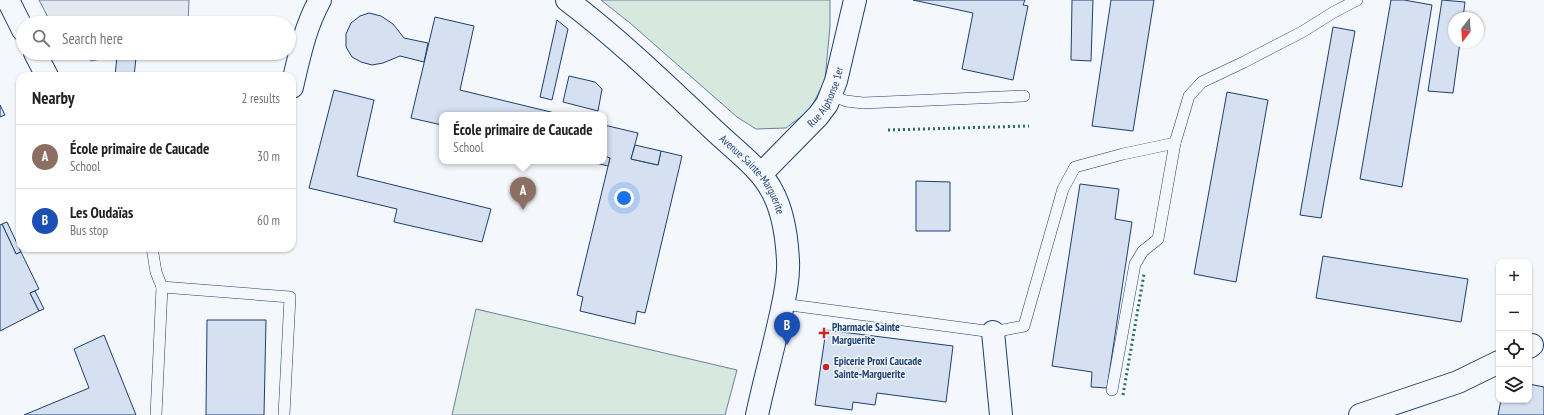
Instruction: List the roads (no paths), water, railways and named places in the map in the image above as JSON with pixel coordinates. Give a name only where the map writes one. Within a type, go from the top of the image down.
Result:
[{"type":"street","points":[[8,0],[16,16]]},
{"type":"street","points":[[296,72],[306,33],[313,13],[320,0]]},
{"type":"street","name":"Avenue Sainte-Marguerite","points":[[567,0],[606,31],[634,56],[761,174],[772,190],[777,202],[787,243],[787,281],[757,415]]},
{"type":"street","name":"Rue Alphonse 1er","points":[[761,174],[818,116],[831,95],[836,81],[855,0]]},
{"type":"street","points":[[39,60],[45,72]]},
{"type":"street","points":[[993,332],[1001,415]]},
{"type":"street","points":[[1360,415],[1458,382],[1496,363]]},
{"type":"lane","points":[[1112,390],[1135,264],[1143,251],[1158,239],[1175,143],[1189,96],[1202,82],[1296,35],[1357,0]]},
{"type":"lane","points":[[831,95],[846,101],[863,103],[1024,96]]},
{"type":"lane","points":[[783,304],[993,332],[1024,326],[1063,189],[1076,167],[1123,154],[1175,143]]},
{"type":"lane","points":[[153,252],[156,272],[162,287],[156,415]]},
{"type":"lane","points":[[162,287],[290,297],[284,415]]},
{"type":"place","name":"École primaire de Caucade","points":[[523,210]]},
{"type":"place","name":"Pharmacie Sainte Marguerite","points":[[824,333]]},
{"type":"place","name":"Les Oudaïas","points":[[787,345]]},
{"type":"place","name":"Epicerie Proxi Caucade Sainte-Marguerite","points":[[826,367]]}]
